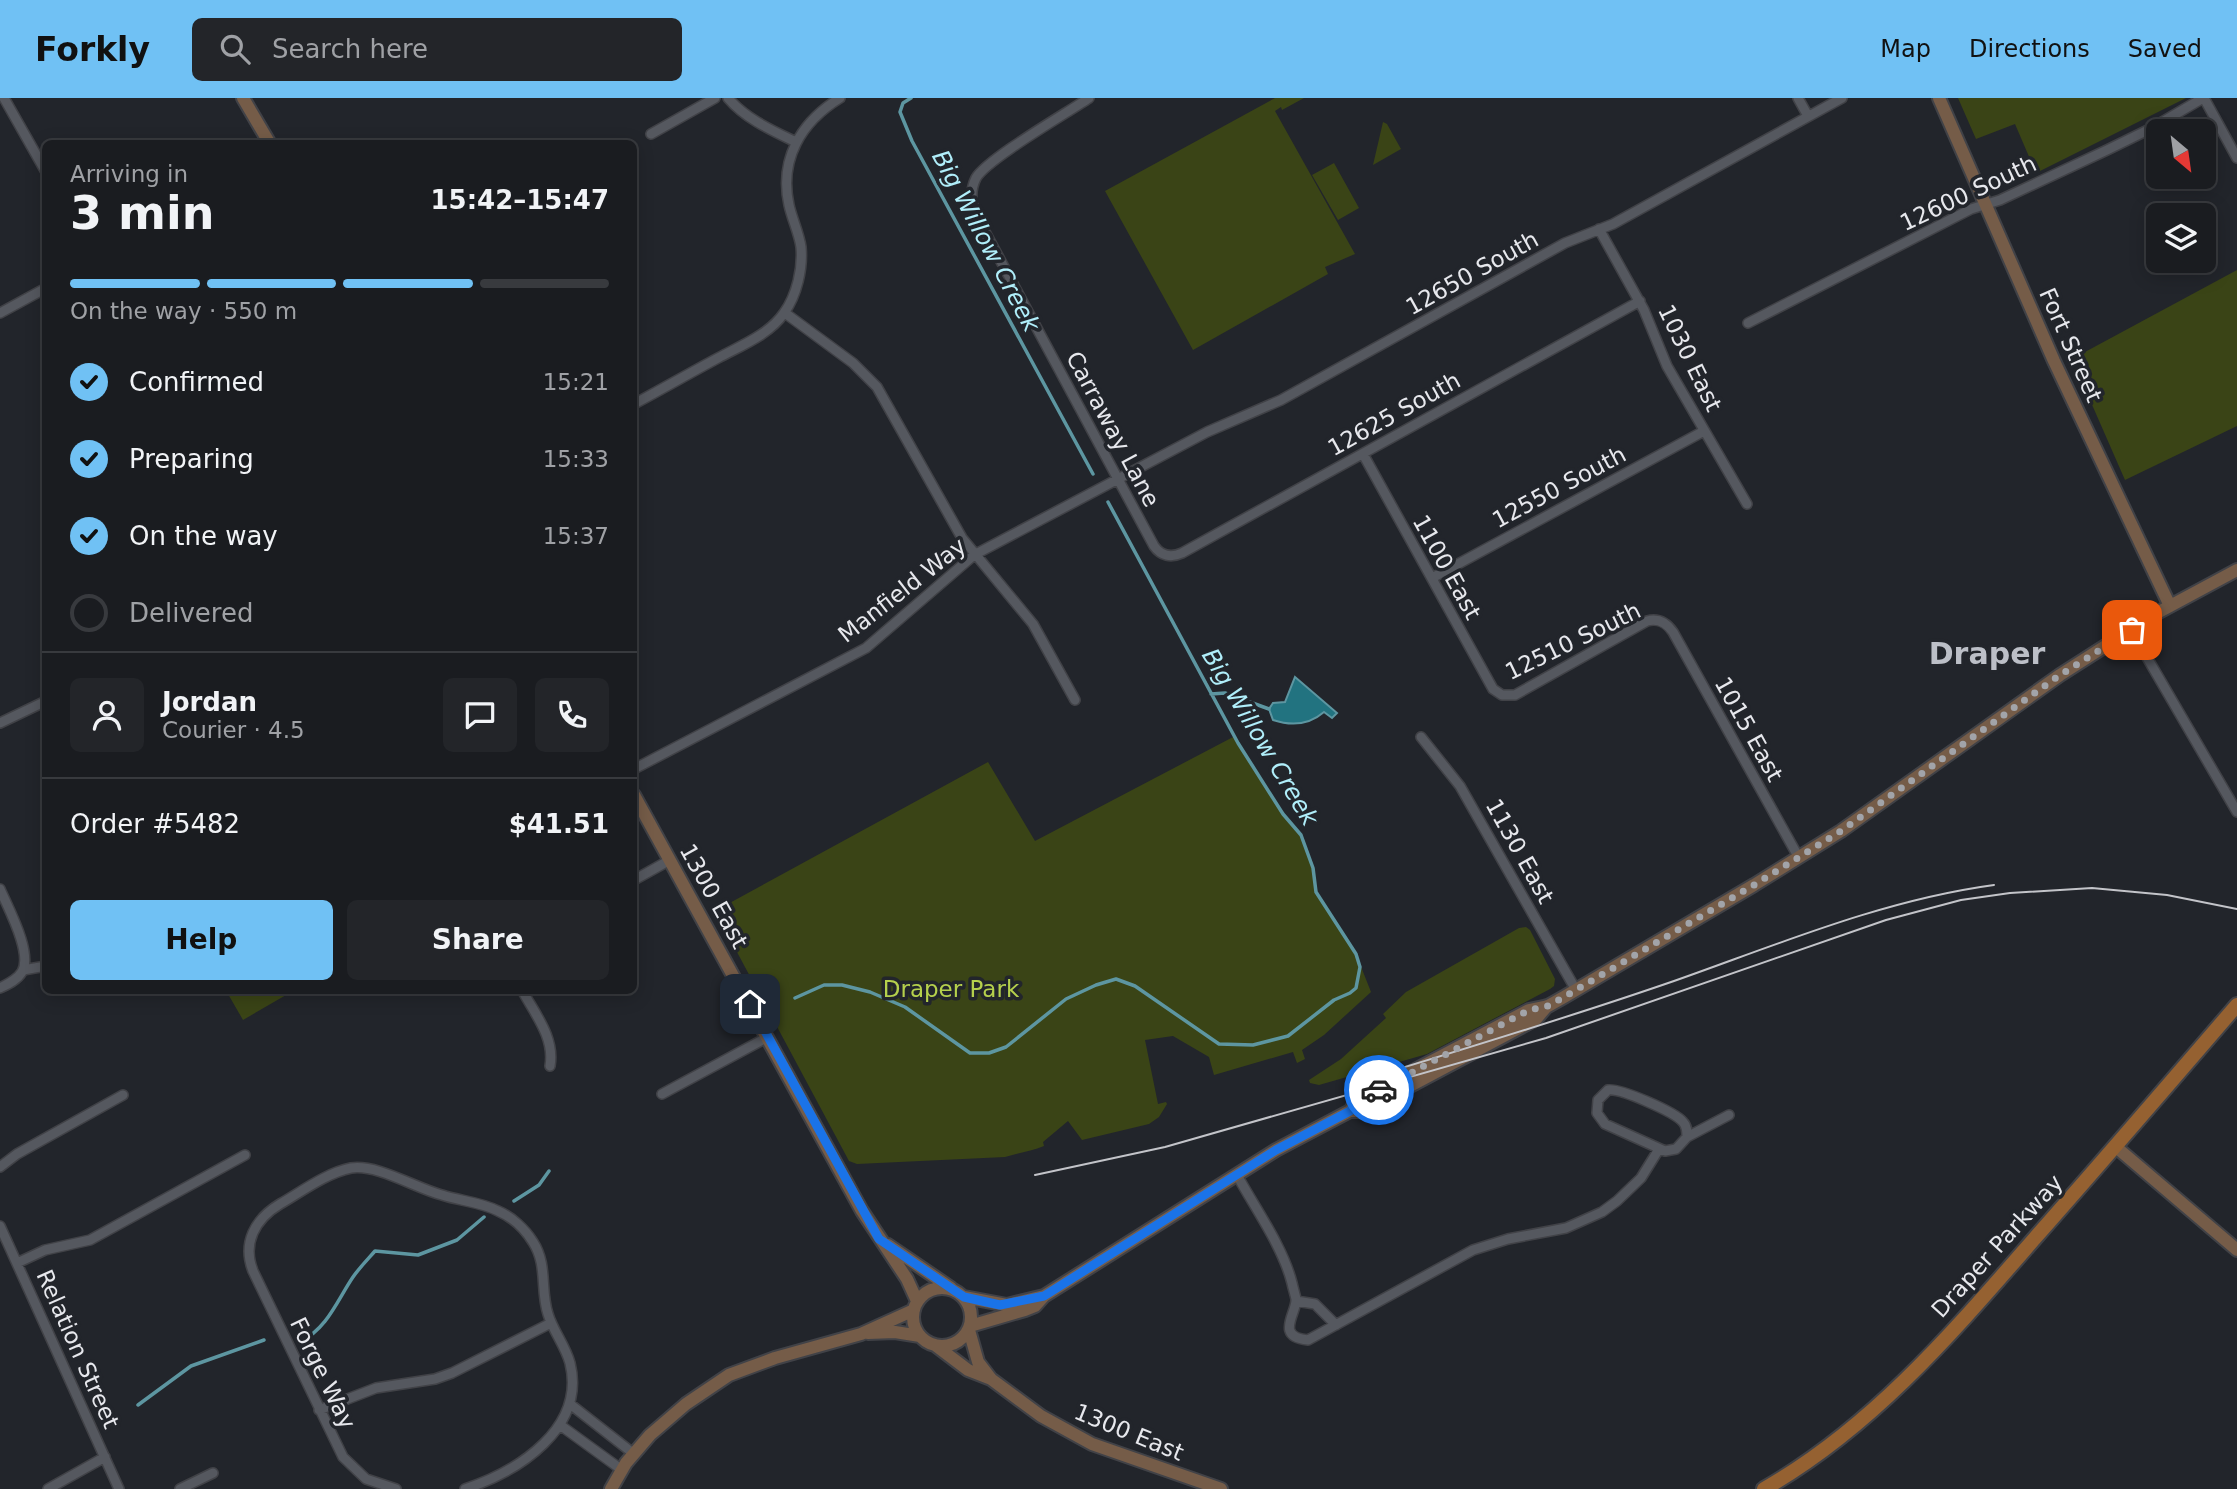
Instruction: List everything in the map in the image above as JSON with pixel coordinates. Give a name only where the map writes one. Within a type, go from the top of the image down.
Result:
[{"type":"main road","name":"Draper Parkway","points":[[1764,1489],[1832,1444],[1905,1382],[2116,1147],[2237,1005]]},
{"type":"street","points":[[4,98],[42,165]]},
{"type":"street","points":[[243,98],[268,140]]},
{"type":"street","points":[[651,134],[715,98]]},
{"type":"street","points":[[728,98],[757,122],[796,142]]},
{"type":"street","points":[[637,402],[760,335],[785,313],[796,287],[801,261],[801,247],[786,184],[789,158],[796,142],[816,116],[840,98]]},
{"type":"street","name":"Carraway Lane","points":[[1089,98],[987,165],[977,176],[971,196],[976,215],[1154,546],[1165,555]]},
{"type":"street","points":[[1798,98],[1808,116]]},
{"type":"street","name":"12650 South","points":[[1118,478],[1217,427],[1267,407],[1565,243],[1614,224],[1842,98]]},
{"type":"street","name":"Fort Street","points":[[1939,98],[2059,372],[2170,606]]},
{"type":"street","points":[[2203,98],[2237,159]]},
{"type":"street","name":"12600 South","points":[[1748,323],[1971,209],[2152,128],[2203,98]]},
{"type":"street","name":"1030 East","points":[[1599,229],[1640,301],[1667,366],[1747,504]]},
{"type":"street","points":[[0,313],[42,290]]},
{"type":"street","name":"12625 South","points":[[1165,555],[1182,553],[1640,301]]},
{"type":"street","points":[[785,313],[853,363],[877,387],[962,538],[1033,624],[1074,700]]},
{"type":"street","name":"12550 South","points":[[1432,578],[1704,430]]},
{"type":"street","name":"1100 East","points":[[1363,454],[1490,685],[1503,695]]},
{"type":"street","name":"Manfield Way","points":[[637,767],[866,648],[974,555],[1118,478]]},
{"type":"street","points":[[969,1328],[1035,1306],[1044,1296],[1293,1140],[1350,1111],[1358,1100],[1529,1010],[1548,1006],[1799,858],[1863,817],[2060,675],[2170,606],[2237,570]]},
{"type":"street","name":"12510 South","points":[[1503,695],[1519,693],[1647,621],[1661,621]]},
{"type":"street","name":"1015 East","points":[[1661,621],[1673,632],[1799,858]]},
{"type":"street","points":[[2132,630],[2237,812]]},
{"type":"street","points":[[0,723],[42,703]]},
{"type":"street","name":"1130 East","points":[[1421,737],[1460,786],[1576,990]]},
{"type":"street","name":"1300 East","points":[[637,799],[879,1239],[907,1279],[915,1305]]},
{"type":"street","points":[[637,878],[670,859]]},
{"type":"street","points":[[0,889],[24,951],[23,970],[18,978],[0,988]]},
{"type":"street","points":[[23,970],[42,967]]},
{"type":"street","points":[[524,994],[548,1037],[551,1047],[550,1066]]},
{"type":"street","points":[[662,1094],[768,1037]]},
{"type":"street","points":[[1687,1138],[1686,1127],[1677,1117],[1622,1090],[1602,1093],[1596,1107],[1600,1119],[1665,1151],[1676,1149],[1687,1138],[1729,1115]]},
{"type":"street","points":[[0,1167],[123,1094]]},
{"type":"street","points":[[2116,1147],[2237,1250]]},
{"type":"street","points":[[1237,1175],[1287,1267],[1296,1301],[1289,1320],[1291,1332],[1296,1337],[1308,1340],[1474,1250],[1508,1238],[1566,1228],[1593,1216],[1629,1190],[1651,1164],[1659,1149]]},
{"type":"street","points":[[18,1264],[45,1250],[90,1240],[245,1155]]},
{"type":"street","name":"Forge Way","points":[[396,1489],[374,1483],[348,1463],[320,1410],[253,1271],[249,1246],[257,1224],[274,1208],[338,1172],[360,1168],[376,1170],[441,1195],[491,1208],[516,1223],[538,1250],[545,1305],[551,1322]]},
{"type":"street","name":"Relation Street","points":[[0,1226],[120,1489]]},
{"type":"street","name":"1300 East","points":[[879,1239],[951,1288]]},
{"type":"street","points":[[611,1489],[622,1470],[650,1435],[686,1404],[730,1375],[775,1358],[861,1334],[895,1332],[920,1336],[935,1345],[948,1345],[960,1340],[969,1328],[972,1316],[970,1306],[964,1297],[951,1288],[938,1287],[926,1292],[915,1305],[861,1334]]},
{"type":"street","points":[[964,1297],[1000,1305],[1044,1296]]},
{"type":"street","points":[[1296,1301],[1315,1304],[1336,1325]]},
{"type":"street","points":[[915,1305],[913,1320],[920,1336]]},
{"type":"street","points":[[320,1410],[376,1388],[452,1373],[551,1322],[570,1365],[572,1385],[570,1404],[560,1425],[543,1445],[523,1459],[496,1476],[465,1489]]},
{"type":"street","name":"1300 East","points":[[969,1328],[978,1362],[991,1379]]},
{"type":"street","name":"1300 East","points":[[935,1345],[968,1370],[991,1379],[1041,1416],[1093,1444],[1221,1489]]},
{"type":"street","points":[[570,1404],[634,1454]]},
{"type":"street","points":[[560,1425],[622,1470]]},
{"type":"street","points":[[48,1489],[105,1457]]},
{"type":"street","points":[[180,1489],[213,1473]]},
{"type":"green space","points":[[1275,98],[1304,98],[1275,111],[1355,254],[1325,267],[1328,274],[1193,350],[1105,191]]},
{"type":"green space","points":[[1958,98],[2186,98],[2036,173],[2015,124],[1976,139]]},
{"type":"green space","points":[[1383,122],[1387,124],[1401,149],[1373,165]]},
{"type":"green space","points":[[1334,163],[1359,208],[1338,220],[1312,175]]},
{"type":"green space","points":[[2237,270],[2237,426],[2125,480],[2072,359]]},
{"type":"green space","name":"Draper Park","points":[[1235,736],[1283,814],[1301,835],[1313,868],[1317,892],[1356,954],[1371,992],[1324,1035],[1302,1050],[1305,1059],[1297,1063],[1293,1052],[1214,1075],[1209,1057],[1173,1036],[1145,1040],[1158,1104],[1167,1104],[1159,1117],[1149,1124],[1082,1140],[1068,1121],[1043,1142],[1044,1146],[1005,1157],[857,1164],[849,1161],[715,911],[988,762],[1035,841]]},
{"type":"green space","points":[[1526,927],[1555,979],[1554,986],[1550,989],[1427,1054],[1319,1085],[1310,1083],[1309,1080],[1341,1059],[1386,1018],[1383,1014],[1406,992],[1519,928]]},
{"type":"green space","points":[[228,994],[288,994],[243,1020]]},
{"type":"water","points":[[1295,677],[1337,713],[1332,718],[1324,712],[1312,720],[1300,723],[1273,720],[1269,709],[1273,703],[1285,702]]},
{"type":"waterway","name":"Big Willow Creek","points":[[911,98],[903,103],[900,112],[912,141],[1093,474]]},
{"type":"waterway","name":"Big Willow Creek","points":[[795,998],[824,985],[842,985],[870,992],[905,1007],[970,1053],[989,1053],[1006,1047],[1066,999],[1116,979],[1135,986],[1219,1044],[1253,1045],[1288,1036],[1334,1000],[1356,988],[1360,967],[1356,954],[1316,892],[1313,868],[1301,835],[1283,814],[1238,743],[1108,502]]},
{"type":"waterway","points":[[1211,694],[1225,693],[1269,709]]},
{"type":"waterway","name":"Big Willow Creek","points":[[514,1201],[539,1185],[549,1171]]},
{"type":"waterway","name":"Big Willow Creek","points":[[301,1341],[325,1321],[353,1277],[375,1251],[418,1255],[457,1240],[484,1217]]},
{"type":"waterway","name":"Big Willow Creek","points":[[138,1405],[191,1366],[264,1340]]},
{"type":"tram line","points":[[1359,1081],[1596,1007],[1872,912],[1994,885]]},
{"type":"tram line","points":[[1035,1175],[1165,1147],[1546,1038],[1886,920],[1961,900],[2010,893],[2092,888],[2167,895],[2237,909]]},
{"type":"way so far","points":[[1379,1090],[1529,1010],[1548,1006],[1799,858],[1863,817],[2035,692],[2132,630]]},
{"type":"district","name":"Draper","points":[[1987,654]]},
{"type":"route","points":[[750,1004],[879,1239],[964,1297],[1000,1305],[1044,1296],[1276,1150],[1350,1111],[1358,1100],[1379,1090]]}]
